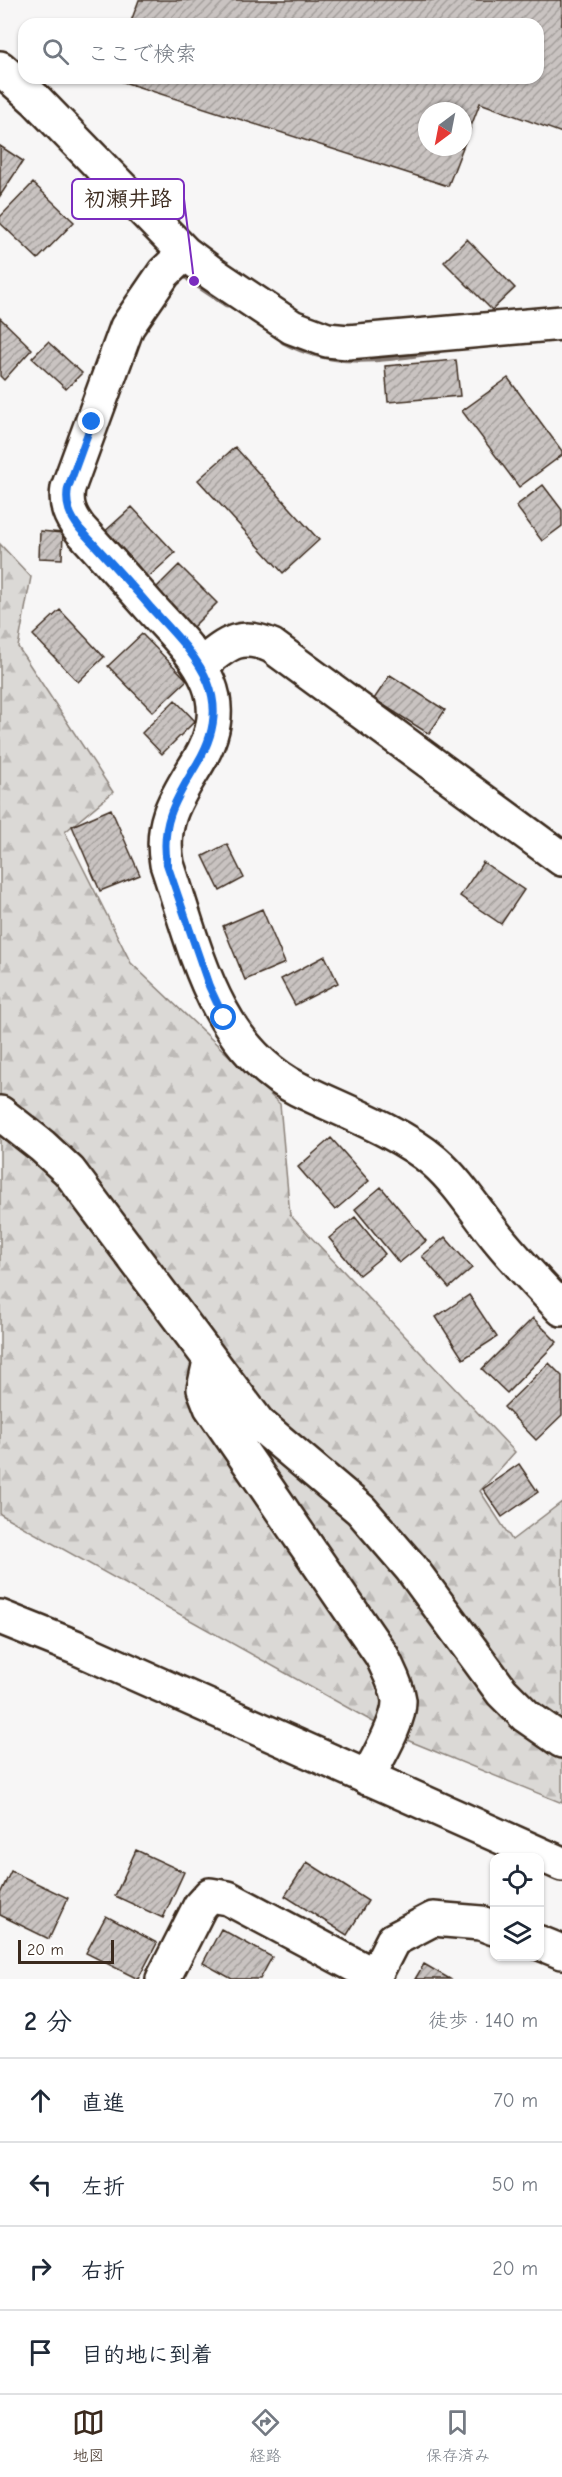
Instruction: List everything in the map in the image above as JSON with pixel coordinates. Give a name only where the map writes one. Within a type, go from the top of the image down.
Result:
[{"type":"street","points":[[0,68],[36,100],[186,253],[292,327],[327,340],[366,342],[562,323]]},
{"type":"street","points":[[186,253],[164,273],[127,327],[66,499],[69,511],[80,529],[201,665],[209,681],[213,698],[214,727],[204,753],[171,808],[165,849],[167,864],[209,986],[224,1018],[245,1047],[278,1077],[406,1142],[445,1171],[532,1278],[562,1309]]},
{"type":"street","points":[[201,665],[235,641],[247,638],[272,646],[562,859]]},
{"type":"street","points":[[0,1113],[69,1171],[258,1423],[361,1510],[411,1568],[502,1692],[526,1716],[562,1741]]},
{"type":"street","points":[[210,1361],[204,1389],[211,1407],[382,1656],[394,1684],[399,1700],[398,1714],[367,1778]]},
{"type":"street","points":[[0,1617],[75,1647],[562,1864]]},
{"type":"street","points":[[164,1979],[200,1906],[210,1895],[228,1898],[374,1978],[393,1940],[433,1919],[481,1923],[490,1926]]},
{"type":"street","points":[[544,1945],[562,1952]]},
{"type":"green space","points":[[0,544],[31,577],[18,647],[113,792],[65,832],[131,963],[280,1104],[290,1215],[515,1452],[480,1491],[512,1540],[562,1502],[562,1803],[402,1738],[0,1514]]},
{"type":"building","points":[[139,0],[562,0],[562,133],[480,103],[472,124],[472,102],[418,102],[418,156],[460,156],[448,186],[130,84],[544,84],[544,18],[132,18]]},
{"type":"building","points":[[0,146],[23,161],[0,196]]},
{"type":"building","points":[[33,183],[74,222],[38,259],[0,223],[0,217]]},
{"type":"building","points":[[467,239],[515,288],[492,310],[444,262]]},
{"type":"building","points":[[0,318],[32,349],[4,380],[0,376]]},
{"type":"building","points":[[48,342],[82,373],[66,389],[32,358]]},
{"type":"building","points":[[456,360],[460,396],[388,402],[385,366]]},
{"type":"building","points":[[508,378],[562,451],[562,455],[519,487],[462,411]]},
{"type":"building","points":[[235,447],[319,540],[283,573],[198,480]]},
{"type":"building","points":[[543,485],[562,510],[562,526],[542,541],[516,506]]},
{"type":"building","points":[[132,507],[175,553],[143,582],[101,535]]},
{"type":"building","points":[[40,531],[63,533],[62,559],[39,558]]},
{"type":"building","points":[[179,565],[217,603],[191,629],[153,591]]},
{"type":"building","points":[[60,610],[104,657],[78,682],[33,635]]},
{"type":"building","points":[[142,634],[187,680],[153,712],[108,666]]},
{"type":"building","points":[[390,675],[445,710],[429,734],[374,699]]},
{"type":"building","points":[[175,700],[195,721],[162,754],[142,733]]},
{"type":"building","points":[[111,809],[140,875],[100,891],[72,826]]},
{"type":"building","points":[[227,844],[244,878],[220,891],[203,856]]},
{"type":"building","points":[[483,862],[524,890],[501,924],[460,896]]},
{"type":"building","points":[[262,909],[285,963],[245,980],[223,926]]},
{"type":"building","points":[[325,956],[338,983],[295,1005],[281,979]]},
{"type":"building","points":[[331,1138],[369,1181],[335,1210],[298,1167]]},
{"type":"building","points":[[381,1187],[426,1241],[399,1263],[355,1209]]},
{"type":"building","points":[[355,1217],[385,1254],[359,1275],[329,1238]]},
{"type":"building","points":[[445,1237],[472,1268],[449,1288],[422,1256]]},
{"type":"building","points":[[469,1295],[497,1337],[463,1359],[436,1317]]},
{"type":"building","points":[[533,1318],[557,1342],[507,1393],[482,1369]]},
{"type":"building","points":[[549,1363],[562,1376],[562,1415],[536,1440],[504,1407]]},
{"type":"building","points":[[519,1464],[538,1492],[502,1517],[483,1489]]},
{"type":"building","points":[[136,1850],[184,1872],[163,1918],[115,1896]]},
{"type":"building","points":[[307,1862],[368,1901],[347,1935],[285,1896]]},
{"type":"building","points":[[11,1871],[68,1898],[49,1939],[0,1915],[0,1894]]},
{"type":"building","points":[[106,1916],[157,1943],[138,1979],[86,1953]]},
{"type":"building","points":[[221,1929],[272,1957],[260,1979],[232,1979],[203,1963]]},
{"type":"building","points":[[424,1964],[450,1979],[415,1979]]},
{"type":"waterway","points":[[180,269],[227,303]]},
{"type":"waterway","points":[[284,340],[303,349],[340,357],[397,356],[437,350]]},
{"type":"place","name":"初瀬井路","points":[[194,281]]},
{"type":"route","points":[[92,422],[68,488],[66,499],[69,511],[80,529],[194,655],[209,681],[213,698],[214,727],[204,753],[169,814],[165,849],[167,864],[209,986],[224,1018]]}]
